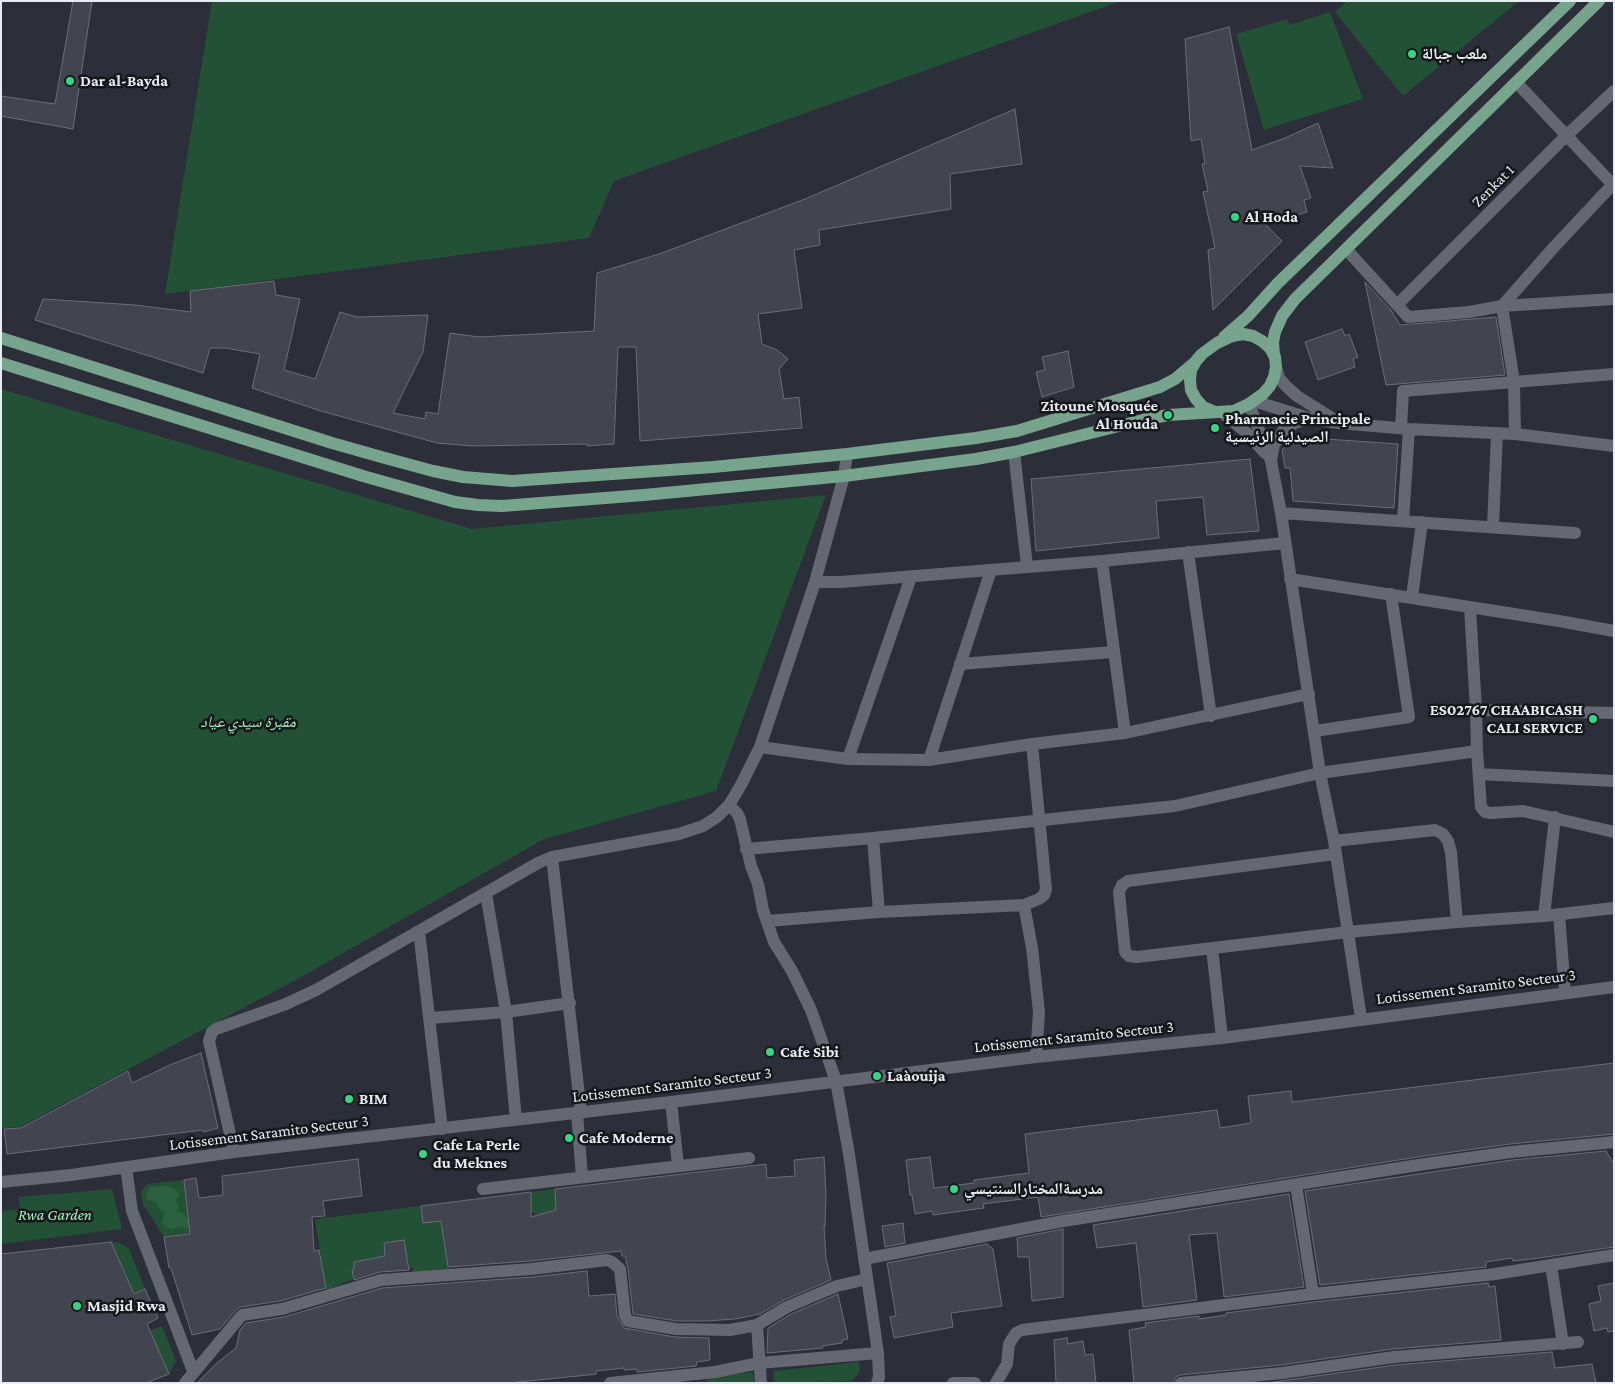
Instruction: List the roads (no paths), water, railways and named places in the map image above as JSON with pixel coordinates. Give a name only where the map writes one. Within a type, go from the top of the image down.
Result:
[{"type":"main road","points":[[1,338],[332,443],[433,471],[464,477],[512,481],[713,467],[847,454],[1017,431],[1160,387],[1174,379],[1248,316],[1278,283],[1570,1]]},
{"type":"main road","points":[[1,363],[412,490],[455,502],[502,506],[844,476],[976,459],[1014,452],[1168,415],[1234,411],[1252,402],[1270,386],[1274,377],[1274,337],[1282,316],[1295,299],[1599,1]]},
{"type":"main road","points":[[1217,343],[1232,336],[1243,334],[1253,336],[1270,348],[1275,362]]},
{"type":"main road","points":[[1196,361],[1191,370],[1191,390],[1203,407],[1218,412]]},
{"type":"main road","points":[[325,464],[332,443]]},
{"type":"main road","points":[[643,472],[644,495]]},
{"type":"street","points":[[1502,306],[1613,184],[1516,82]]},
{"type":"street","name":"Zenkat 1","points":[[1397,305],[1566,136],[1614,91]]},
{"type":"street","points":[[1346,249],[1408,317],[1468,312],[1502,306],[1614,299]]},
{"type":"street","points":[[1502,306],[1514,382],[1514,434]]},
{"type":"street","points":[[1275,362],[1279,378],[1296,396],[1339,423]]},
{"type":"street","points":[[1403,521],[1405,428],[1403,391],[1614,374]]},
{"type":"street","points":[[1252,402],[1312,419],[1339,423],[1514,434],[1614,446]]},
{"type":"street","points":[[1252,402],[1271,461],[1281,512],[1320,773],[1334,841],[1361,1018]]},
{"type":"street","points":[[1218,412],[1249,435],[1271,461]]},
{"type":"street","points":[[1271,461],[1274,445],[1283,431],[1296,422],[1312,419]]},
{"type":"street","points":[[1493,527],[1497,433]]},
{"type":"street","points":[[1014,452],[1027,566]]},
{"type":"street","points":[[234,1152],[209,1041],[209,1036],[216,1029],[286,1004],[316,990],[538,863],[552,857],[678,834],[703,826],[717,817],[728,805],[741,785],[760,747],[815,582],[844,476],[847,454]]},
{"type":"street","points":[[1281,512],[1574,533]]},
{"type":"street","points":[[1412,597],[1422,522]]},
{"type":"street","points":[[815,582],[911,577],[1285,543]]},
{"type":"street","points":[[1188,552],[1211,716]]},
{"type":"street","points":[[1102,561],[1125,733]]},
{"type":"street","points":[[929,760],[991,570]]},
{"type":"street","points":[[848,759],[911,577]]},
{"type":"street","points":[[1290,578],[1614,631]]},
{"type":"street","points":[[1315,731],[1409,717],[1391,594]]},
{"type":"street","points":[[1470,607],[1481,807],[1485,812],[1523,811],[1614,832]]},
{"type":"street","points":[[960,664],[1113,652]]},
{"type":"street","points":[[760,747],[848,759],[929,760],[1032,744],[1125,733],[1309,694]]},
{"type":"street","points":[[1476,710],[1614,713]]},
{"type":"street","points":[[767,922],[879,912],[1024,906],[1039,899],[1044,895],[1046,889],[1032,744]]},
{"type":"street","points":[[746,849],[873,838],[1176,806],[1320,773],[1477,751]]},
{"type":"street","points":[[1479,774],[1614,781]]},
{"type":"street","points":[[728,805],[740,818],[750,866],[758,884],[774,942],[792,971],[811,1010],[836,1081],[849,1154],[878,1352],[879,1377],[877,1383]]},
{"type":"street","points":[[1544,916],[1555,817]]},
{"type":"street","points":[[1334,841],[1435,830],[1443,834],[1448,841],[1451,852],[1457,922]]},
{"type":"street","points":[[873,838],[879,912]]},
{"type":"street","points":[[1335,854],[1128,881],[1122,885],[1119,892],[1124,952],[1129,956],[1137,957],[1348,932],[1544,916],[1614,908]]},
{"type":"street","points":[[552,857],[570,1003],[582,1177]]},
{"type":"street","points":[[486,893],[506,1012],[516,1120]]},
{"type":"street","points":[[1024,906],[1032,948],[1039,1012],[1036,1057]]},
{"type":"street","points":[[1559,914],[1565,992]]},
{"type":"street","points":[[419,931],[442,1129]]},
{"type":"street","points":[[1212,948],[1222,1038]]},
{"type":"street","name":"Lotissement Saramito Secteur 3","points":[[1,1182],[126,1168],[234,1152],[579,1113],[1036,1057],[1222,1038],[1361,1018],[1614,986]]},
{"type":"street","points":[[430,1018],[506,1012],[570,1003]]},
{"type":"street","points":[[671,1102],[678,1165]]},
{"type":"street","points":[[864,1259],[1063,1221],[1511,1152],[1614,1142]]},
{"type":"street","points":[[483,1189],[749,1158]]},
{"type":"street","points":[[126,1168],[132,1211],[193,1371]]},
{"type":"street","points":[[1296,1185],[1313,1294]]},
{"type":"street","points":[[996,1383],[1007,1364],[1009,1344],[1016,1333],[1022,1330],[1313,1294],[1495,1274],[1614,1254]]},
{"type":"street","points":[[184,1383],[242,1315],[282,1309],[381,1280],[531,1269],[602,1260],[612,1262],[620,1269],[624,1316],[628,1321],[676,1329],[730,1330],[757,1325],[787,1307],[820,1293],[837,1286],[867,1279]]},
{"type":"street","points":[[1551,1265],[1563,1344]]},
{"type":"street","points":[[757,1325],[761,1383]]},
{"type":"street","points":[[1181,1383],[1282,1373],[1394,1357],[1578,1342]]},
{"type":"street","points":[[610,1383],[715,1372],[759,1363],[878,1352]]},
{"type":"street","points":[[952,1383],[975,1383]]},
{"type":"place","name":"ملعب جبالة","points":[[1412,54]]},
{"type":"place","name":"Dar al-Bayda","points":[[70,81]]},
{"type":"place","name":"Al Hoda","points":[[1235,217]]},
{"type":"place","name":"Zitoune Mosquée Al Houda","points":[[1168,415]]},
{"type":"place","name":"Pharmacie Principale الصيدلية الرئيسية","points":[[1215,428]]},
{"type":"place","name":"ES02767 CHAABICASH CALI SERVICE","points":[[1593,719]]},
{"type":"place","name":"Cafe Sibi","points":[[770,1052]]},
{"type":"place","name":"Laàouija","points":[[877,1076]]},
{"type":"place","name":"BIM","points":[[349,1099]]},
{"type":"place","name":"Cafe Moderne","points":[[569,1138]]},
{"type":"place","name":"Cafe La Perle du Meknes","points":[[423,1154]]},
{"type":"place","name":"مدرسةالمختارالسنتيسي","points":[[954,1189]]},
{"type":"place","name":"Masjid Rwa","points":[[77,1306]]},
{"type":"park label","name":"مقبرة سيدي عياد","points":[[248,722]]},
{"type":"park label","name":"Rwa Garden","points":[[55,1215]]}]
